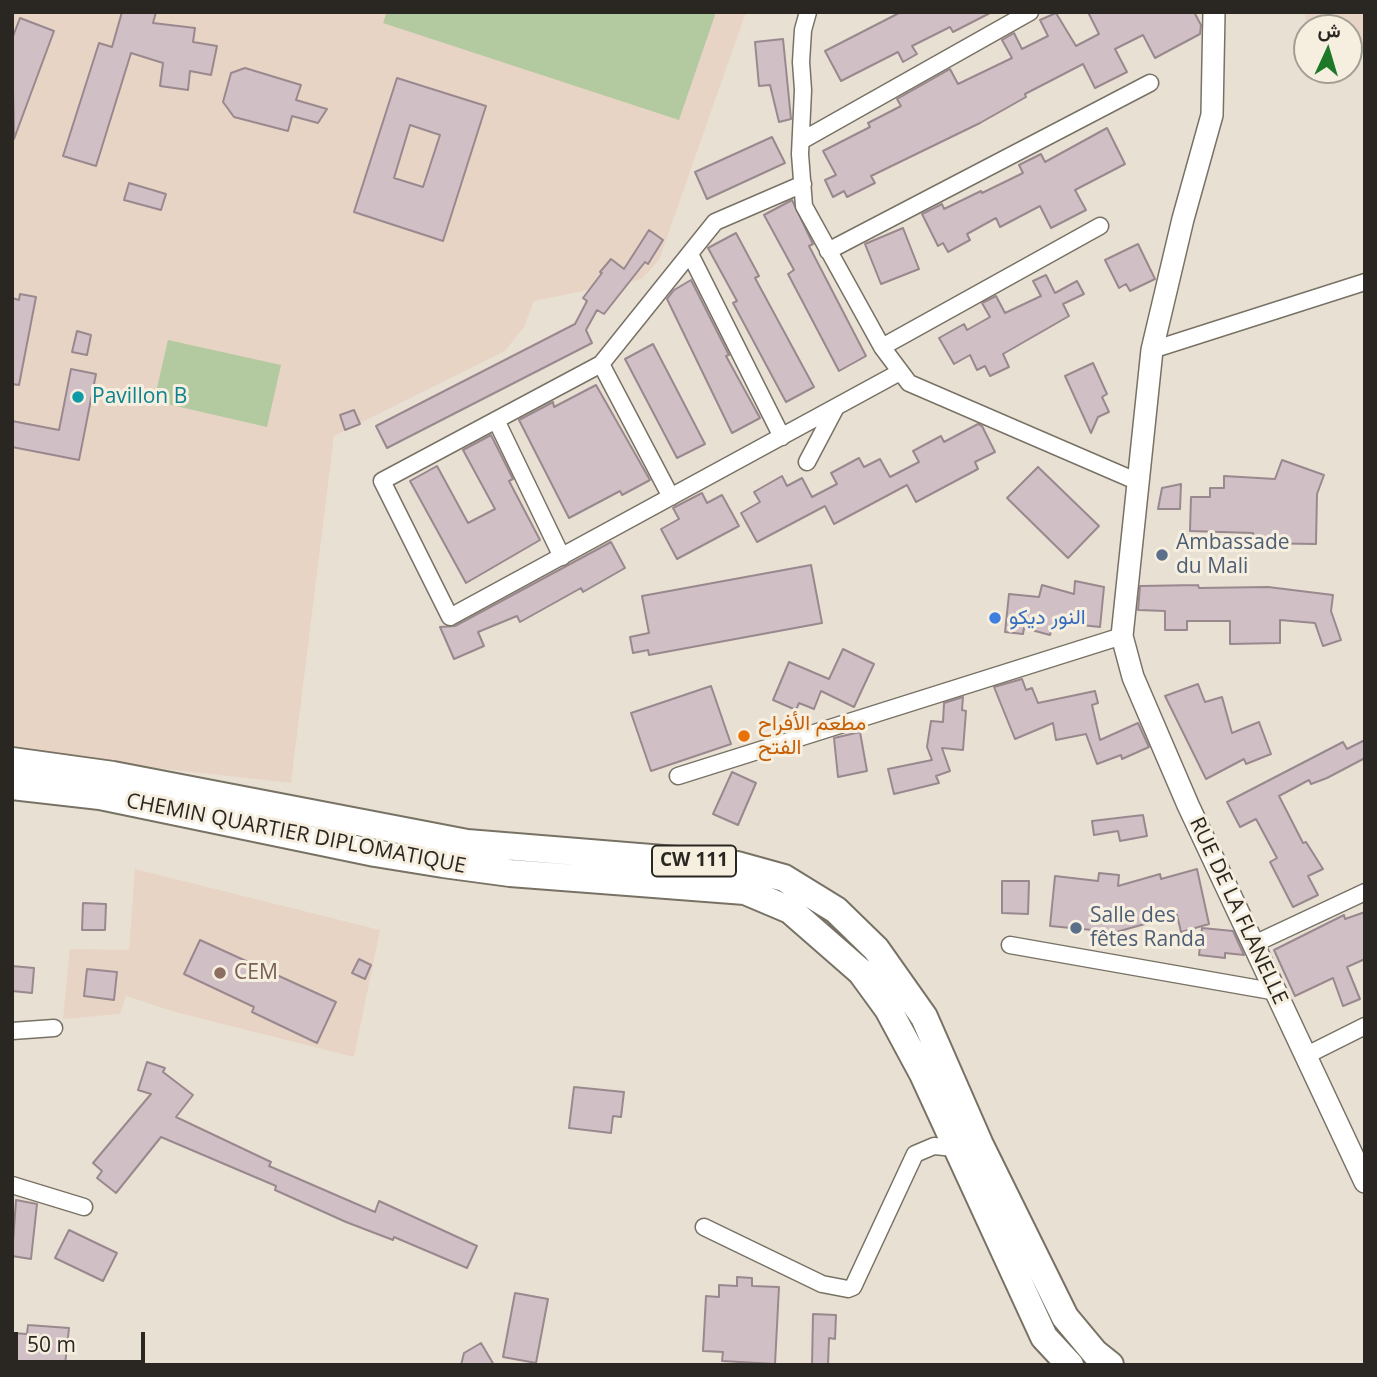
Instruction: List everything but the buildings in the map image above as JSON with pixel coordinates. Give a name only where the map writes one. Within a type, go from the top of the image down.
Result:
[{"type":"highway","name":"CW 111","points":[[12,761],[113,775],[467,843],[737,865],[784,878],[836,910],[876,949],[924,1017],[980,1145],[1065,1317],[1095,1353],[1110,1365]]},
{"type":"highway","name":"CHEMIN QUARTIER DIPLOMATIQUE","points":[[12,786],[100,796],[375,853],[443,864],[510,873],[745,891],[790,910],[861,972],[888,1009],[923,1074],[955,1149],[1044,1337],[1070,1365]]},
{"type":"street","points":[[808,12],[803,30],[801,62],[804,206],[882,347],[909,383],[1136,481]]},
{"type":"street","points":[[801,141],[1030,12]]},
{"type":"street","points":[[678,776],[1122,636],[1136,481],[1152,351],[1183,219],[1212,115],[1214,12]]},
{"type":"street","points":[[828,251],[1150,83]]},
{"type":"street","points":[[803,184],[715,222],[601,364],[382,481],[450,617],[900,372]]},
{"type":"street","points":[[882,347],[1100,226]]},
{"type":"street","points":[[690,254],[782,436]]},
{"type":"street","points":[[1152,351],[1365,282]]},
{"type":"street","points":[[601,364],[671,497]]},
{"type":"street","points":[[807,462],[836,407]]},
{"type":"street","points":[[496,420],[562,556]]},
{"type":"street","name":"RUE DE LA FLANELLE","points":[[1122,636],[1133,677],[1188,805],[1365,1182]]},
{"type":"street","points":[[1254,944],[1365,892]]},
{"type":"street","points":[[1010,945],[1277,992]]},
{"type":"street","points":[[1307,1055],[1365,1026]]},
{"type":"street","points":[[12,1031],[54,1028]]},
{"type":"street","points":[[704,1227],[822,1284],[848,1289],[853,1287],[915,1153],[926,1147],[955,1149]]},
{"type":"street","points":[[12,1185],[84,1207]]},
{"type":"shaded area","points":[[12,12],[746,12],[659,260],[642,279],[534,301],[524,327],[505,351],[334,436],[291,783],[12,752]]},
{"type":"shaded area","points":[[1365,12],[1365,47],[1363,14],[1304,14]]},
{"type":"shaded area","name":"CEM","points":[[135,869],[380,930],[354,1057],[175,1012],[126,996],[120,1014],[63,1019],[70,949],[129,950]]},
{"type":"green space","points":[[387,12],[716,12],[679,120],[383,23]]},
{"type":"green space","points":[[168,340],[281,365],[267,427],[154,401]]},
{"type":"place","name":"Pavillon B","points":[[78,397]]},
{"type":"place","name":"Ambassade du Mali","points":[[1162,555]]},
{"type":"place","name":"النور ديكو","points":[[995,618]]},
{"type":"place","name":"مطعم الأفراح الفتح","points":[[744,736]]},
{"type":"place","name":"Salle des fêtes Randa","points":[[1076,928]]},
{"type":"place","name":"CEM","points":[[220,973]]}]
